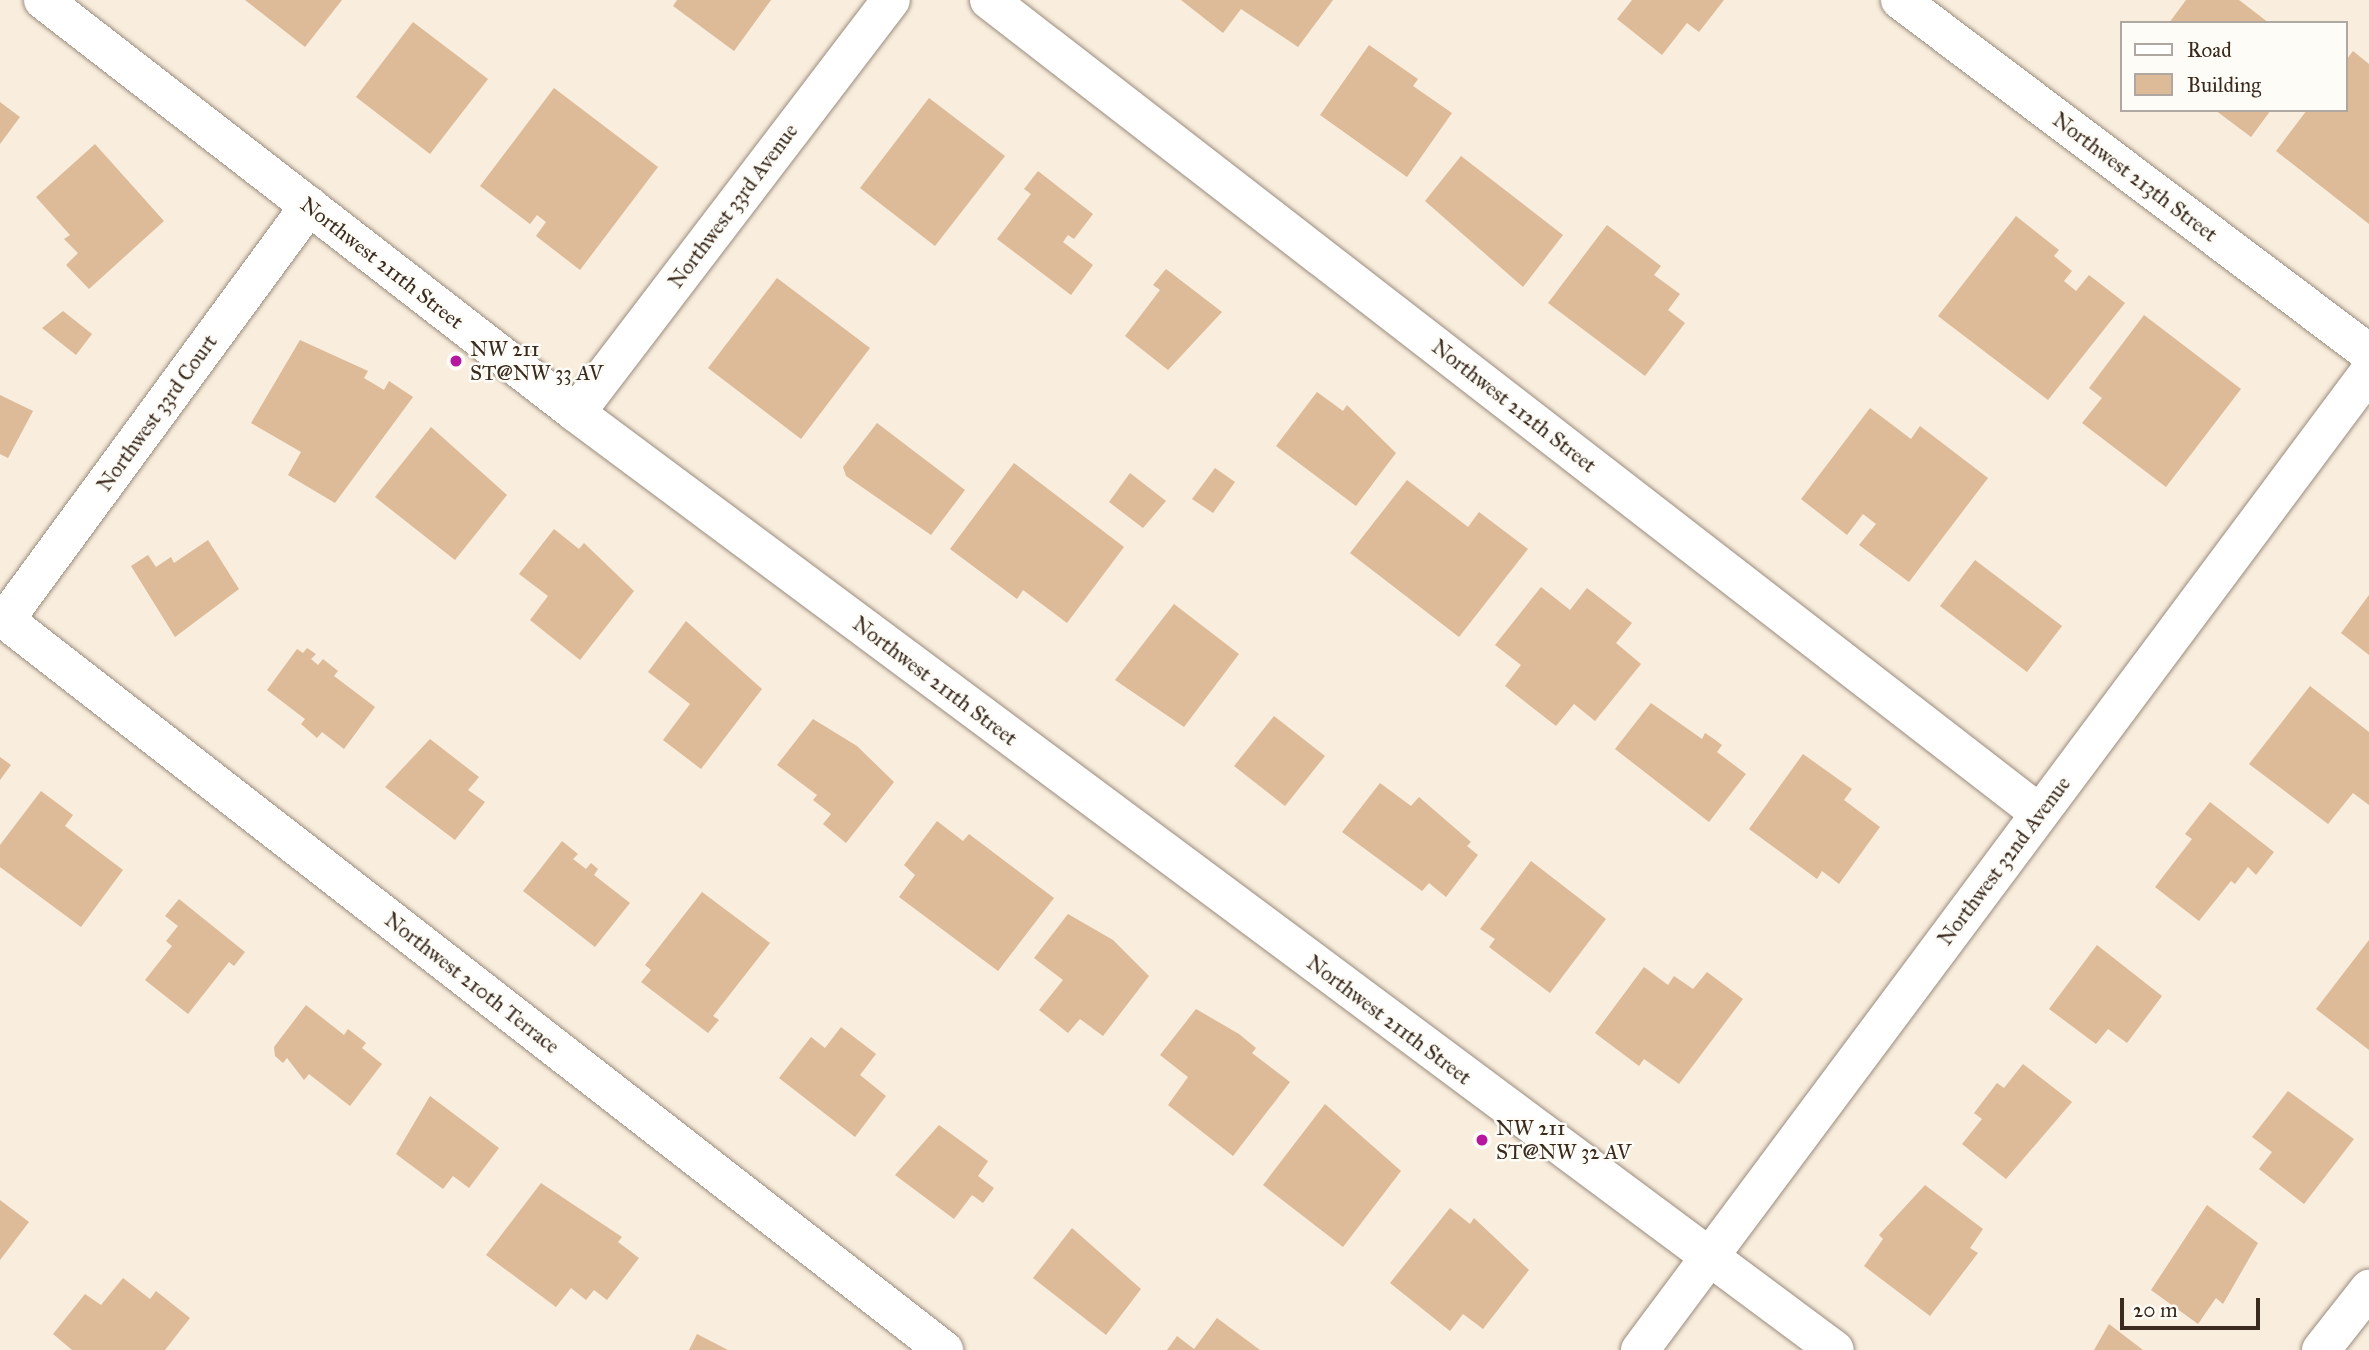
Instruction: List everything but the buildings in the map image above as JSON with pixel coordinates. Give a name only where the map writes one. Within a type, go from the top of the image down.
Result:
[{"type":"street","name":"Northwest 211th Street","points":[[43,0],[576,413],[1835,1350]]},
{"type":"street","name":"Northwest 33rd Avenue","points":[[576,413],[891,0]]},
{"type":"street","name":"Northwest 212th Street","points":[[989,0],[2039,813]]},
{"type":"street","name":"Northwest 213th Street","points":[[1900,0],[2369,353]]},
{"type":"street","name":"Northwest 33rd Court","points":[[3,618],[309,206]]},
{"type":"street","name":"Northwest 32nd Avenue","points":[[1640,1350],[2369,372]]},
{"type":"street","name":"Northwest 210th Terrace","points":[[3,618],[944,1350]]},
{"type":"street","points":[[2322,1350],[2369,1289]]},
{"type":"place","name":"NW 211 ST@NW 33 AV","points":[[456,361]]},
{"type":"place","name":"NW 211 ST@NW 32 AV","points":[[1482,1140]]}]
